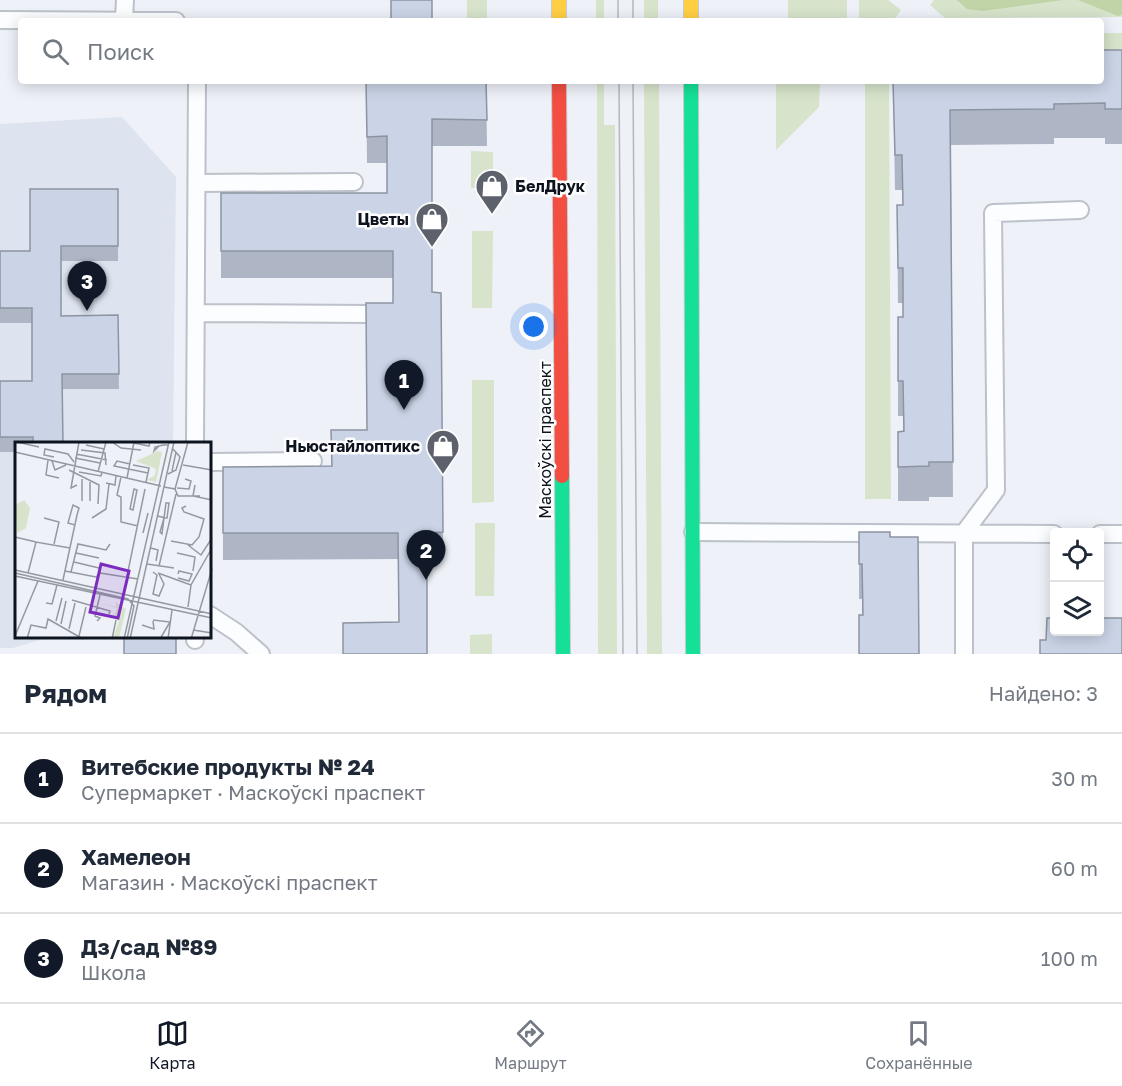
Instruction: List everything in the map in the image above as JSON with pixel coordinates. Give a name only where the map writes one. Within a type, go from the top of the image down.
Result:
[{"type":"main road","points":[[559,0],[559,18]]},
{"type":"main road","points":[[691,0],[691,18]]},
{"type":"main road","name":"Маскоўскі праспект","points":[[559,84],[563,654]]},
{"type":"main road","points":[[691,84],[693,654]]},
{"type":"lane","points":[[124,18],[125,0]]},
{"type":"lane","points":[[0,20],[18,20]]},
{"type":"lane","points":[[195,442],[197,84]]},
{"type":"lane","points":[[197,183],[354,182]]},
{"type":"lane","points":[[964,654],[964,533],[996,490],[993,213],[1080,210]]},
{"type":"lane","points":[[197,313],[371,314]]},
{"type":"lane","points":[[212,462],[313,461]]},
{"type":"lane","points":[[693,532],[1050,534]]},
{"type":"lane","points":[[1104,534],[1122,534]]},
{"type":"lane","points":[[212,616],[236,632],[261,654]]},
{"type":"shaded area","points":[[122,117],[176,177],[173,442],[15,442],[15,639],[44,639],[13,648],[0,648],[0,124]]},
{"type":"green space","points":[[467,0],[487,0],[487,18],[467,18]]},
{"type":"green space","points":[[596,0],[604,0],[604,18],[596,18]]},
{"type":"green space","points":[[644,0],[658,0],[658,18],[644,18]]},
{"type":"green space","points":[[788,0],[847,0],[847,18],[788,18]]},
{"type":"green space","points":[[859,0],[888,0],[901,10],[895,18],[859,18]]},
{"type":"green space","points":[[934,0],[1122,0],[1122,17],[945,18],[930,5]]},
{"type":"green space","points":[[957,0],[1063,0],[983,11],[967,9]]},
{"type":"green space","points":[[1078,0],[1122,0],[1122,15],[1118,16]]},
{"type":"green space","points":[[1104,33],[1122,33],[1122,75],[1104,76]]},
{"type":"green space","points":[[597,84],[604,84],[604,125],[615,125],[617,654],[598,654]]},
{"type":"green space","points":[[644,84],[659,84],[662,654],[647,654]]},
{"type":"green space","points":[[776,84],[819,84],[819,107],[776,150]]},
{"type":"green space","points":[[865,84],[889,84],[891,499],[865,499]]},
{"type":"green space","points":[[471,151],[493,152],[493,188],[471,188]]},
{"type":"green space","points":[[472,231],[493,231],[492,308],[472,308]]},
{"type":"green space","points":[[472,380],[494,380],[494,502],[472,503]]},
{"type":"green space","points":[[475,523],[495,523],[494,596],[475,596]]},
{"type":"green space","points":[[492,634],[492,654],[470,654],[470,635]]},
{"type":"building","points":[[391,0],[432,0],[432,18],[391,18]]},
{"type":"building","points":[[1104,50],[1122,50],[1122,109],[1105,109],[1105,103],[1054,104],[1054,109],[950,110],[953,462],[929,462],[929,466],[898,467],[898,432],[904,431],[903,381],[898,381],[898,317],[903,317],[903,268],[898,268],[897,205],[903,205],[902,155],[895,155],[893,84],[1104,84]]},
{"type":"building","points":[[366,84],[486,84],[487,120],[432,119],[432,292],[441,293],[443,532],[427,533],[427,654],[343,654],[343,623],[399,622],[398,533],[223,533],[223,467],[332,466],[331,430],[367,430],[366,303],[393,303],[393,251],[221,251],[221,193],[387,193],[387,136],[367,137]]},
{"type":"building","points":[[30,189],[118,189],[118,246],[61,246],[61,316],[118,315],[119,374],[62,374],[63,442],[33,442],[33,437],[0,437],[0,381],[32,381],[32,308],[0,308],[0,251],[30,251]]},
{"type":"building","points":[[859,532],[890,532],[890,537],[918,537],[919,654],[859,654],[859,615],[863,615]]},
{"type":"building","points":[[1047,618],[1050,618],[1050,636],[1104,636],[1104,618],[1122,618],[1122,654],[1040,654],[1040,640],[1046,640]]},
{"type":"building","points":[[124,639],[176,639],[176,654],[124,654]]},
{"type":"tram line","points":[[618,0],[618,18]]},
{"type":"tram line","points":[[633,0],[633,18]]},
{"type":"tram line","points":[[619,84],[623,654]]},
{"type":"tram line","points":[[633,84],[637,654]]},
{"type":"traffic: fast","points":[[691,84],[693,654]]},
{"type":"traffic: fast","points":[[562,476],[563,654]]},
{"type":"traffic: slow","points":[[559,0],[559,18]]},
{"type":"traffic: slow","points":[[691,0],[691,18]]},
{"type":"traffic: jam","points":[[559,84],[562,476]]},
{"type":"place","name":"БелДрук","points":[[492,215]]},
{"type":"place","name":"Цветы","points":[[432,248]]},
{"type":"place","name":"Дз/сад №89","points":[[87,311]]},
{"type":"place","name":"Витебские продукты № 24","points":[[404,410]]},
{"type":"place","name":"Ньюстайлоптикс","points":[[443,475]]},
{"type":"place","name":"Хамелеон","points":[[426,580]]}]
